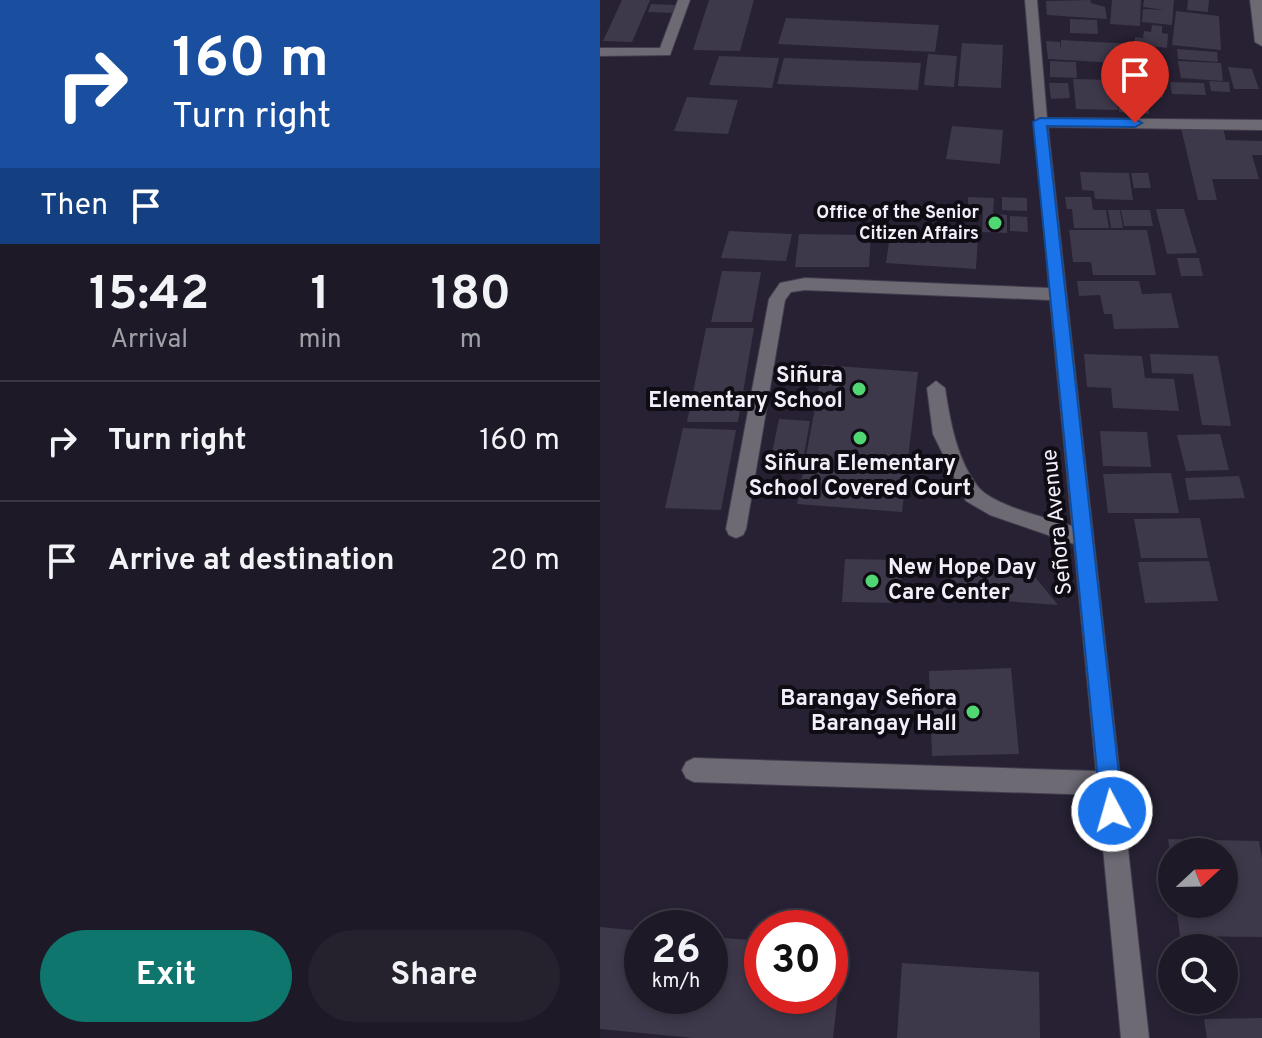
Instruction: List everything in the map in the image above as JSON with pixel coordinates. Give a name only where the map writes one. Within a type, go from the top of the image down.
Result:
[{"type":"street","points":[[600,52],[665,52],[684,0]]},
{"type":"street","name":"Señora Avenue","points":[[1031,0],[1040,122],[1135,1038]]},
{"type":"street","points":[[1256,0],[1262,42]]},
{"type":"street","points":[[1040,122],[1262,125]]},
{"type":"street","points":[[736,529],[777,299],[786,287],[805,284],[1058,294]]},
{"type":"street","points":[[936,388],[942,434],[973,495],[997,509],[1084,539]]},
{"type":"street","points":[[694,770],[1109,783]]},
{"type":"building","points":[[622,0],[650,0],[632,42],[603,41]]},
{"type":"building","points":[[709,0],[754,0],[740,51],[693,50]]},
{"type":"building","points":[[1090,0],[1105,7],[1107,19],[1047,15],[1046,1]]},
{"type":"building","points":[[1112,0],[1141,0],[1140,26],[1110,24]]},
{"type":"building","points":[[1144,0],[1174,0],[1172,25],[1142,22],[1143,9],[1165,10],[1143,7]]},
{"type":"building","points":[[1188,0],[1209,0],[1208,12],[1187,10]]},
{"type":"building","points":[[651,4],[677,5],[674,13],[648,12]]},
{"type":"building","points":[[1176,11],[1219,16],[1221,50],[1172,45]]},
{"type":"building","points":[[786,18],[939,25],[935,52],[778,44]]},
{"type":"building","points":[[1070,19],[1097,20],[1098,34],[1070,33]]},
{"type":"building","points":[[1152,25],[1162,26],[1162,33],[1168,34],[1167,48],[1135,44],[1135,37],[1143,38],[1144,31],[1151,32]]},
{"type":"building","points":[[1061,40],[1133,44],[1135,64],[1048,59],[1046,41],[1060,42],[1061,51]]},
{"type":"building","points":[[962,43],[1003,45],[1001,88],[958,86]]},
{"type":"building","points":[[1177,49],[1217,52],[1218,62],[1178,59]]},
{"type":"building","points":[[1135,51],[1148,51],[1149,68],[1136,67]]},
{"type":"building","points":[[928,54],[957,56],[954,87],[924,85]]},
{"type":"building","points":[[719,56],[779,58],[772,88],[709,85]]},
{"type":"building","points":[[784,58],[921,63],[918,90],[777,84]]},
{"type":"building","points":[[1050,61],[1076,62],[1077,78],[1050,77]]},
{"type":"building","points":[[1178,61],[1221,63],[1223,81],[1181,78]]},
{"type":"building","points":[[1228,67],[1252,69],[1259,89],[1234,89]]},
{"type":"building","points":[[1073,79],[1114,80],[1118,110],[1076,109]]},
{"type":"building","points":[[1117,80],[1161,82],[1163,98],[1148,97],[1149,114],[1119,112]]},
{"type":"building","points":[[1209,81],[1229,82],[1230,92],[1211,91]]},
{"type":"building","points":[[1170,82],[1204,83],[1206,95],[1172,94]]},
{"type":"building","points":[[1049,83],[1068,83],[1070,98],[1051,99]]},
{"type":"building","points":[[687,97],[738,100],[728,134],[674,131]]},
{"type":"building","points":[[952,126],[1003,130],[1000,164],[946,159]]},
{"type":"building","points":[[1181,128],[1223,128],[1226,140],[1262,141],[1262,155],[1252,155],[1259,179],[1212,179],[1217,200],[1198,200]]},
{"type":"building","points":[[1080,172],[1129,173],[1133,200],[1095,199],[1094,191],[1082,190]]},
{"type":"building","points":[[1131,173],[1148,173],[1151,188],[1134,188]]},
{"type":"building","points":[[968,197],[994,198],[993,214],[1007,215],[1007,233],[982,232],[983,213],[968,213]]},
{"type":"building","points":[[1002,197],[1027,198],[1027,211],[1002,210]]},
{"type":"building","points":[[1065,197],[1091,197],[1093,210],[1106,210],[1109,228],[1074,228],[1072,209],[1067,209]]},
{"type":"building","points":[[1156,209],[1184,209],[1197,253],[1167,254]]},
{"type":"building","points":[[1108,210],[1120,210],[1123,228],[1111,228]]},
{"type":"building","points":[[1121,210],[1150,210],[1153,226],[1124,226]]},
{"type":"building","points":[[1010,216],[1027,217],[1028,232],[1010,231]]},
{"type":"building","points":[[1069,230],[1147,230],[1156,275],[1093,275],[1091,262],[1073,262]]},
{"type":"building","points":[[729,231],[792,234],[786,261],[721,258]]},
{"type":"building","points":[[799,234],[871,235],[869,267],[795,267]]},
{"type":"building","points":[[950,234],[978,235],[976,269],[886,263],[890,235],[949,239]]},
{"type":"building","points":[[1177,258],[1199,258],[1203,276],[1181,276]]},
{"type":"building","points":[[722,271],[761,272],[752,322],[711,322]]},
{"type":"building","points":[[1077,281],[1139,281],[1142,294],[1171,293],[1179,328],[1114,329],[1112,314],[1104,314],[1100,295],[1079,296]]},
{"type":"building","points":[[706,328],[754,328],[738,422],[687,422]]},
{"type":"building","points":[[1084,354],[1142,356],[1145,378],[1174,379],[1179,411],[1113,408],[1111,388],[1087,387]]},
{"type":"building","points":[[1150,354],[1218,356],[1231,426],[1202,425],[1193,374],[1152,373]]},
{"type":"building","name":"Siñura Elementary School Covered Court","points":[[823,365],[918,372],[902,512],[797,504]]},
{"type":"building","points":[[779,419],[810,421],[804,455],[772,453]]},
{"type":"building","points":[[683,428],[736,430],[721,510],[665,508]]},
{"type":"building","points":[[1100,431],[1147,432],[1151,467],[1103,466]]},
{"type":"building","points":[[1220,434],[1229,470],[1186,471],[1177,435]]},
{"type":"building","points":[[1171,473],[1179,513],[1108,513],[1103,474]]},
{"type":"building","points":[[1239,476],[1245,498],[1189,500],[1185,478]]},
{"type":"building","points":[[1200,518],[1208,558],[1141,558],[1134,519]]},
{"type":"building","name":"New Hope Day Care Center","points":[[845,559],[902,560],[900,603],[842,602]]},
{"type":"building","points":[[1209,561],[1218,601],[1145,603],[1138,562]]},
{"type":"building","points":[[952,563],[1027,567],[1058,605],[950,597]]},
{"type":"building","name":"Barangay Señora Barangay Hall","points":[[1011,668],[1019,754],[932,756],[929,671]]},
{"type":"building","points":[[1238,841],[1259,841],[1262,858],[1262,937],[1180,934],[1178,918],[1238,918]]},
{"type":"building","points":[[600,927],[624,929],[624,1014],[728,1014],[728,938],[744,940],[744,1014],[836,1014],[833,1038],[693,1038],[600,1029]]},
{"type":"building","points":[[902,963],[1039,972],[1040,1038],[897,1038]]},
{"type":"building","points":[[1262,1018],[1262,1038],[1207,1038],[1204,1019]]},
{"type":"place","name":"Office of the Senior Citizen Affairs","points":[[995,223]]},
{"type":"place","name":"Siñura Elementary School","points":[[859,389]]},
{"type":"place","name":"Siñura Elementary School Covered Court","points":[[860,438]]},
{"type":"place","name":"New Hope Day Care Center","points":[[872,581]]},
{"type":"place","name":"Barangay Señora Barangay Hall","points":[[973,712]]},
{"type":"route","points":[[1112,811],[1040,122],[1135,123]]}]
